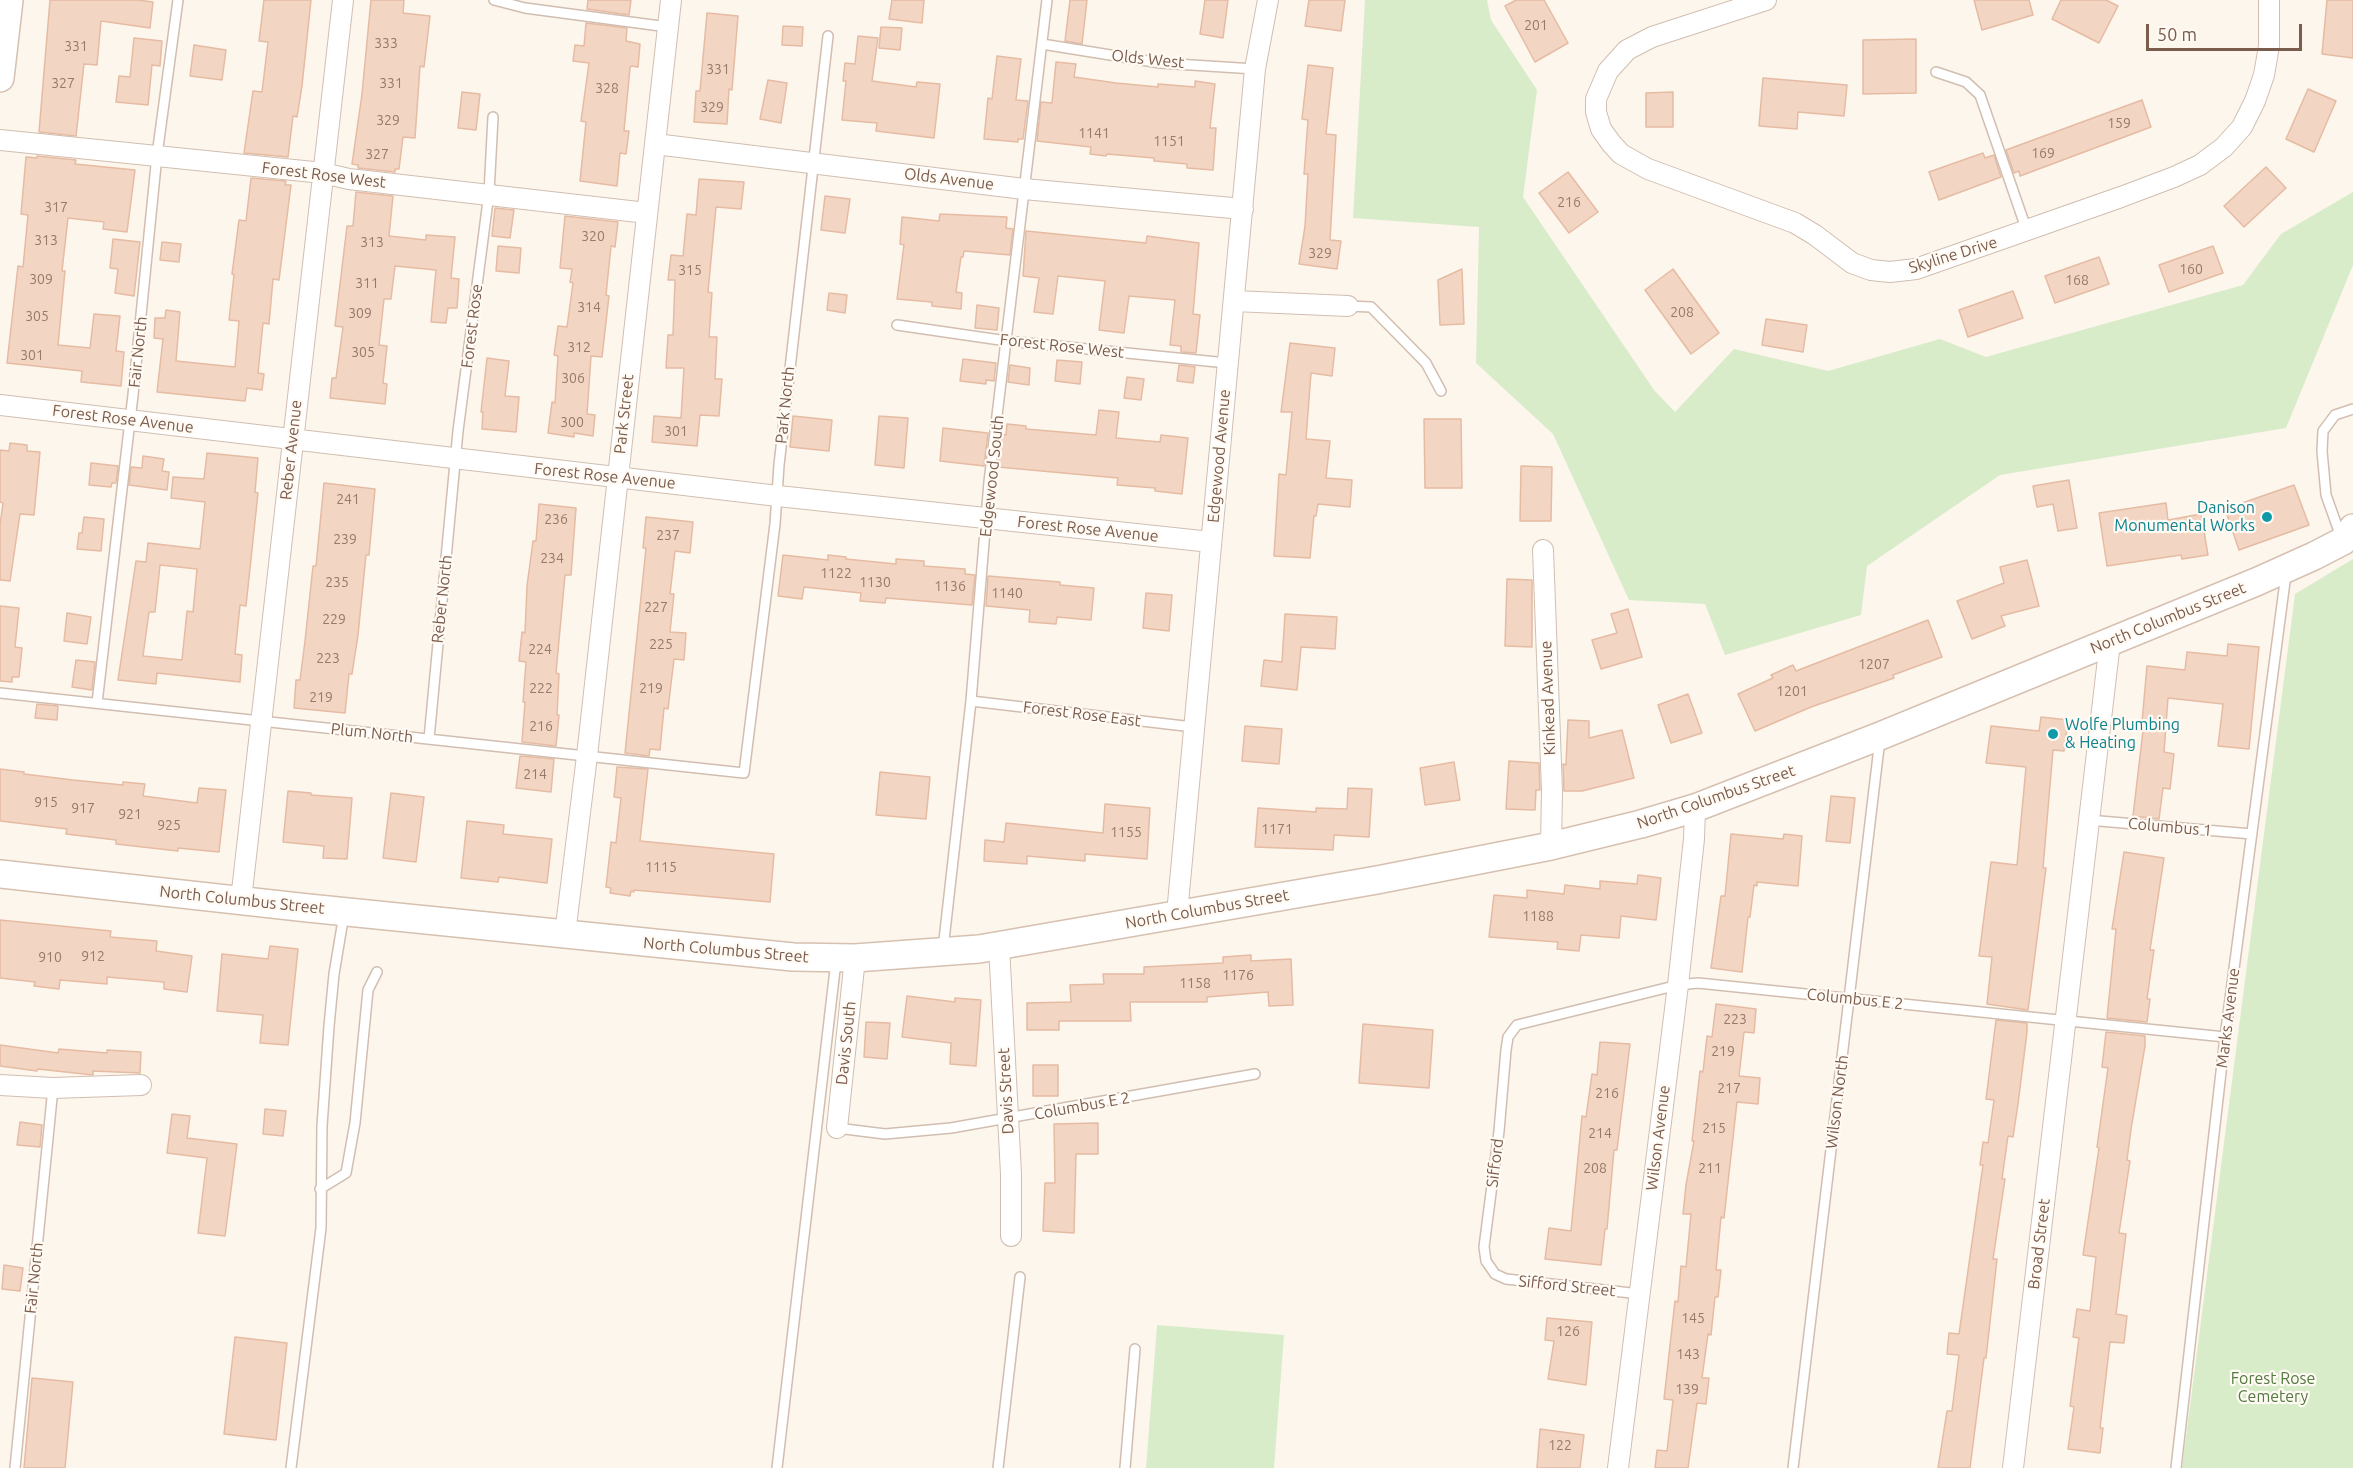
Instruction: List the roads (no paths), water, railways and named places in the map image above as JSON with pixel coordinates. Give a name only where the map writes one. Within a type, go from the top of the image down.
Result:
[{"type":"main road","points":[[0,78],[9,0]]},
{"type":"main road","name":"North Columbus Street","points":[[0,874],[344,912],[793,957],[846,958],[942,953],[999,946],[1370,881],[1551,846],[1695,808],[1880,736],[2287,569],[2348,535]]},
{"type":"street","name":"Reber Avenue","points":[[241,900],[343,0]]},
{"type":"street","name":"Park Street","points":[[565,934],[671,0]]},
{"type":"street","name":"Edgewood Avenue","points":[[1177,914],[1255,69],[1268,0]]},
{"type":"street","name":"Skyline Drive","points":[[1766,0],[1652,37],[1619,56],[1608,71],[1596,99],[1602,129],[1621,154],[1648,169],[1795,223],[1815,234],[1852,262],[1871,270],[1890,272],[1917,269],[2174,177],[2200,165],[2224,147],[2242,126],[2255,101],[2264,75],[2269,46],[2269,0]]},
{"type":"street","name":"Forest Rose West","points":[[0,140],[323,173],[349,179],[647,213]]},
{"type":"street","name":"Olds Avenue","points":[[655,144],[1024,189],[1243,210]]},
{"type":"street","points":[[1234,302],[1348,306]]},
{"type":"street","name":"Forest Rose Avenue","points":[[0,405],[778,496],[1211,542]]},
{"type":"street","name":"Kinkead Avenue","points":[[1543,550],[1552,791],[1551,846]]},
{"type":"street","points":[[2065,1020],[2109,642]]},
{"type":"street","name":"Wilson Avenue","points":[[1618,1468],[1678,985],[1694,839],[1695,808]]},
{"type":"street","name":"Davis Street","points":[[999,946],[1011,1174],[1011,1236]]},
{"type":"street","name":"Davis South","points":[[837,1128],[846,958]]},
{"type":"street","name":"Broad Street","points":[[2013,1468],[2065,1020]]},
{"type":"street","points":[[0,1084],[53,1088],[141,1085]]},
{"type":"lane","name":"Fair North","points":[[97,703],[130,420],[157,155],[177,0]]},
{"type":"lane","points":[[494,0],[525,8],[668,27]]},
{"type":"lane","name":"Edgewood South","points":[[942,953],[971,701],[987,519],[1047,0]]},
{"type":"lane","name":"Park North","points":[[744,773],[778,496],[780,453],[828,36]]},
{"type":"lane","name":"Olds West","points":[[1042,44],[1160,63],[1255,69]]},
{"type":"lane","points":[[1936,72],[1966,82],[1980,95],[2027,231]]},
{"type":"lane","points":[[489,194],[493,117]]},
{"type":"lane","name":"Forest Rose","points":[[456,459],[489,194]]},
{"type":"lane","points":[[1348,306],[1371,307],[1426,363],[1441,391]]},
{"type":"lane","name":"Forest Rose West","points":[[897,325],[1007,341],[1227,363]]},
{"type":"lane","points":[[2348,535],[2326,495],[2322,452],[2323,431],[2327,423],[2335,415],[2353,409]]},
{"type":"lane","name":"Reber North","points":[[429,739],[456,459]]},
{"type":"lane","name":"Marks Avenue","points":[[2176,1468],[2225,1037],[2287,569]]},
{"type":"lane","name":"Plum North","points":[[0,693],[744,773]]},
{"type":"lane","name":"Forest Rose East","points":[[971,701],[1193,727]]},
{"type":"lane","name":"Wilson North","points":[[1792,1468],[1880,736]]},
{"type":"lane","name":"Columbus 1","points":[[2088,819],[2252,834]]},
{"type":"lane","points":[[291,1468],[321,1228],[320,1189],[328,1026],[344,912]]},
{"type":"lane","points":[[777,1468],[846,958]]},
{"type":"lane","points":[[320,1189],[346,1173],[355,1123],[368,990],[377,972]]},
{"type":"lane","name":"Columbus E 2","points":[[1506,1050],[1509,1037],[1517,1025],[1678,985],[1698,983],[2225,1037]]},
{"type":"lane","name":"Sifford","points":[[1495,1274],[1486,1261],[1484,1247],[1499,1131],[1506,1050]]},
{"type":"lane","name":"Columbus E 2","points":[[837,1128],[885,1134],[951,1128],[1255,1074]]},
{"type":"lane","name":"Fair North","points":[[15,1468],[53,1088]]},
{"type":"lane","name":"Sifford Street","points":[[1495,1274],[1506,1279],[1641,1294]]},
{"type":"lane","points":[[998,1468],[1020,1277]]},
{"type":"lane","points":[[1125,1468],[1135,1349]]},
{"type":"place","name":"Danison Monumental Works","points":[[2267,517]]},
{"type":"place","name":"Wolfe Plumbing & Heating","points":[[2053,734]]},
{"type":"park label","name":"Forest Rose Cemetery","points":[[2273,1388]]}]
